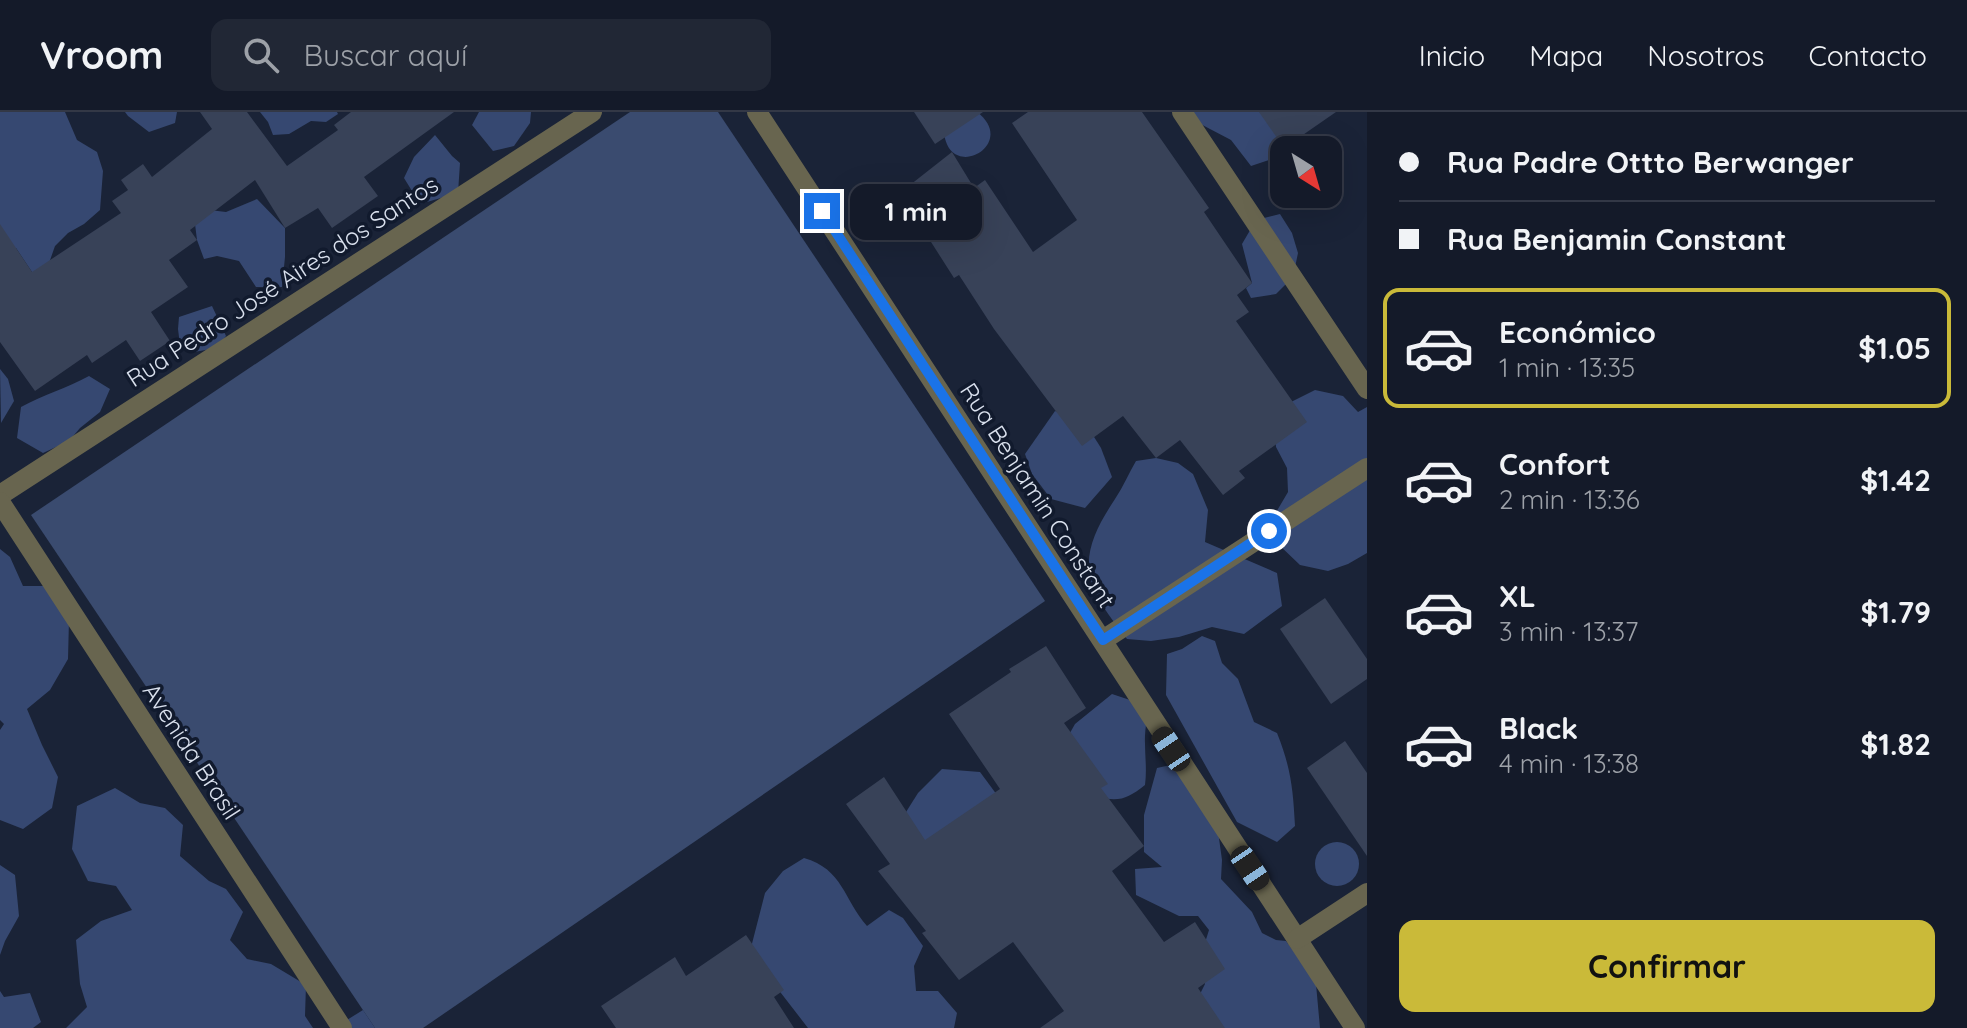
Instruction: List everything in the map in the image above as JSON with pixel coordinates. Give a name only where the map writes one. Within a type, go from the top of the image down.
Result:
[{"type":"street","name":"Rua Pedro José Aires dos Santos","points":[[0,495],[592,112]]},
{"type":"street","name":"Rua Benjamin Constant","points":[[757,112],[1355,1028]]},
{"type":"street","points":[[1182,112],[1367,389]]},
{"type":"street","points":[[1103,640],[1367,468]]},
{"type":"street","name":"Avenida Brasil","points":[[0,502],[342,1028]]},
{"type":"street","points":[[1297,939],[1367,893]]},
{"type":"shaded area","points":[[0,112],[65,112],[77,140],[97,152],[103,171],[100,210],[68,233],[55,246],[48,266],[34,275],[16,248],[0,250]]},
{"type":"shaded area","points":[[125,112],[177,112],[175,123],[149,132]]},
{"type":"shaded area","points":[[260,112],[338,114],[326,122],[311,121],[289,134],[273,135]]},
{"type":"shaded area","points":[[479,112],[531,112],[530,123],[514,146],[493,151],[472,125]]},
{"type":"shaded area","points":[[630,112],[718,112],[1045,601],[423,1028],[375,1028],[31,515]]},
{"type":"shaded area","points":[[958,112],[977,112],[988,124],[990,136],[987,146],[968,157],[958,155],[949,148],[944,133]]},
{"type":"shaded area","points":[[1185,112],[1279,114],[1282,136],[1270,136],[1270,160],[1251,166],[1231,140],[1189,118]]},
{"type":"shaded area","points":[[435,135],[460,163],[458,193],[420,204],[404,178],[414,157]]},
{"type":"shaded area","points":[[257,199],[285,228],[282,287],[256,287],[239,261],[217,256],[204,259],[197,240],[193,208],[226,212]]},
{"type":"shaded area","points":[[1280,214],[1292,233],[1298,253],[1293,277],[1276,294],[1251,298],[1246,288],[1252,283],[1242,244],[1256,220]]},
{"type":"shaded area","points":[[212,306],[226,336],[217,348],[194,352],[180,345],[179,317]]},
{"type":"shaded area","points":[[0,369],[8,379],[14,401],[1,423]]},
{"type":"shaded area","points":[[89,376],[110,389],[100,412],[69,441],[43,453],[17,438],[21,407]]},
{"type":"shaded area","points":[[1315,390],[1343,396],[1358,412],[1367,407],[1367,553],[1328,571],[1300,565],[1277,543],[1268,526],[1288,492],[1287,468],[1276,447],[1273,411]]},
{"type":"shaded area","points":[[1055,411],[1084,421],[1101,448],[1112,477],[1085,508],[1051,499],[1032,474],[1025,454]]},
{"type":"shaded area","points":[[1156,458],[1178,463],[1193,474],[1208,510],[1205,542],[1277,573],[1282,606],[1244,634],[1212,627],[1151,641],[1127,639],[1098,598],[1089,571],[1095,535],[1136,461]]},
{"type":"shaded area","points":[[0,549],[10,557],[23,586],[46,586],[69,620],[68,659],[50,690],[27,709],[58,777],[52,808],[23,829],[0,820],[0,730],[4,724],[0,720]]},
{"type":"shaded area","points":[[1202,636],[1215,641],[1222,663],[1238,679],[1254,722],[1277,733],[1282,746],[1290,779],[1295,826],[1277,842],[1237,822],[1166,695],[1167,654],[1182,649]]},
{"type":"shaded area","points":[[1112,694],[1133,701],[1147,720],[1145,785],[1118,799],[1097,797],[1066,740],[1075,724]]},
{"type":"shaded area","points":[[1175,764],[1217,824],[1221,879],[1252,912],[1262,933],[1286,941],[1316,984],[1320,1028],[1158,1028],[1196,1002],[1205,984],[1201,962],[1209,930],[1198,916],[1179,916],[1136,895],[1135,869],[1162,867],[1144,852],[1144,815],[1157,768]]},
{"type":"shaded area","points":[[942,769],[980,772],[1000,799],[933,874],[901,820],[918,793]]},
{"type":"shaded area","points":[[115,788],[140,803],[165,808],[183,825],[180,856],[209,881],[226,889],[243,912],[230,940],[247,959],[271,964],[306,985],[305,1016],[313,1028],[66,1028],[87,1007],[80,984],[76,940],[101,921],[132,910],[116,886],[88,881],[72,849],[77,806]]},
{"type":"shaded area","points":[[1337,842],[1352,849],[1359,864],[1352,879],[1337,886],[1322,879],[1315,864],[1322,849]]},
{"type":"shaded area","points":[[804,858],[817,863],[835,877],[867,926],[889,910],[903,918],[923,946],[914,966],[916,991],[938,991],[957,1013],[954,1028],[808,1028],[774,984],[747,963],[765,893],[783,871]]},
{"type":"shaded area","points":[[0,865],[15,875],[19,916],[0,955]]},
{"type":"shaded area","points":[[0,991],[4,997],[30,993],[41,1022],[33,1028],[0,1028]]},
{"type":"shaded area","points":[[363,1010],[375,1028],[334,1028]]},
{"type":"building","points":[[200,112],[247,112],[287,166],[338,130],[334,125],[351,112],[454,112],[364,177],[378,196],[332,228],[318,208],[285,228],[255,180],[190,230],[197,240],[169,260],[188,287],[151,312],[170,341],[140,361],[126,340],[92,363],[87,355],[35,391],[0,342],[0,224],[32,272],[121,213],[112,201],[128,190],[121,180],[143,164],[152,177],[212,129]]},
{"type":"building","points":[[914,112],[983,112],[935,144]]},
{"type":"building","points":[[1028,112],[1142,112],[1209,208],[1204,212],[1252,283],[1237,295],[1249,312],[1236,321],[1307,422],[1239,471],[1245,478],[1223,495],[1180,440],[1156,458],[1123,416],[1082,446],[994,329],[959,275],[954,278],[924,231],[896,196],[952,152],[974,188],[985,180],[1033,252],[1077,220],[1012,123]]},
{"type":"building","points":[[1259,112],[1336,112],[1301,136],[1276,136]]},
{"type":"building","points":[[1325,598],[1367,659],[1367,679],[1331,704],[1280,629]]},
{"type":"building","points":[[1046,646],[1086,708],[1064,723],[1108,784],[1101,788],[1144,846],[1112,871],[1164,942],[1195,922],[1225,969],[1198,988],[1225,1028],[1040,1028],[1064,1011],[1013,942],[959,980],[922,933],[926,931],[878,871],[890,864],[846,804],[884,777],[925,840],[1000,789],[949,714],[1011,672],[1009,669]]},
{"type":"building","points":[[1345,741],[1367,773],[1367,856],[1307,768]]},
{"type":"building","points":[[746,935],[784,990],[774,997],[794,1028],[616,1028],[601,1006],[675,957],[686,976]]},
{"type":"route","points":[[822,211],[1103,640],[1269,531]]}]
